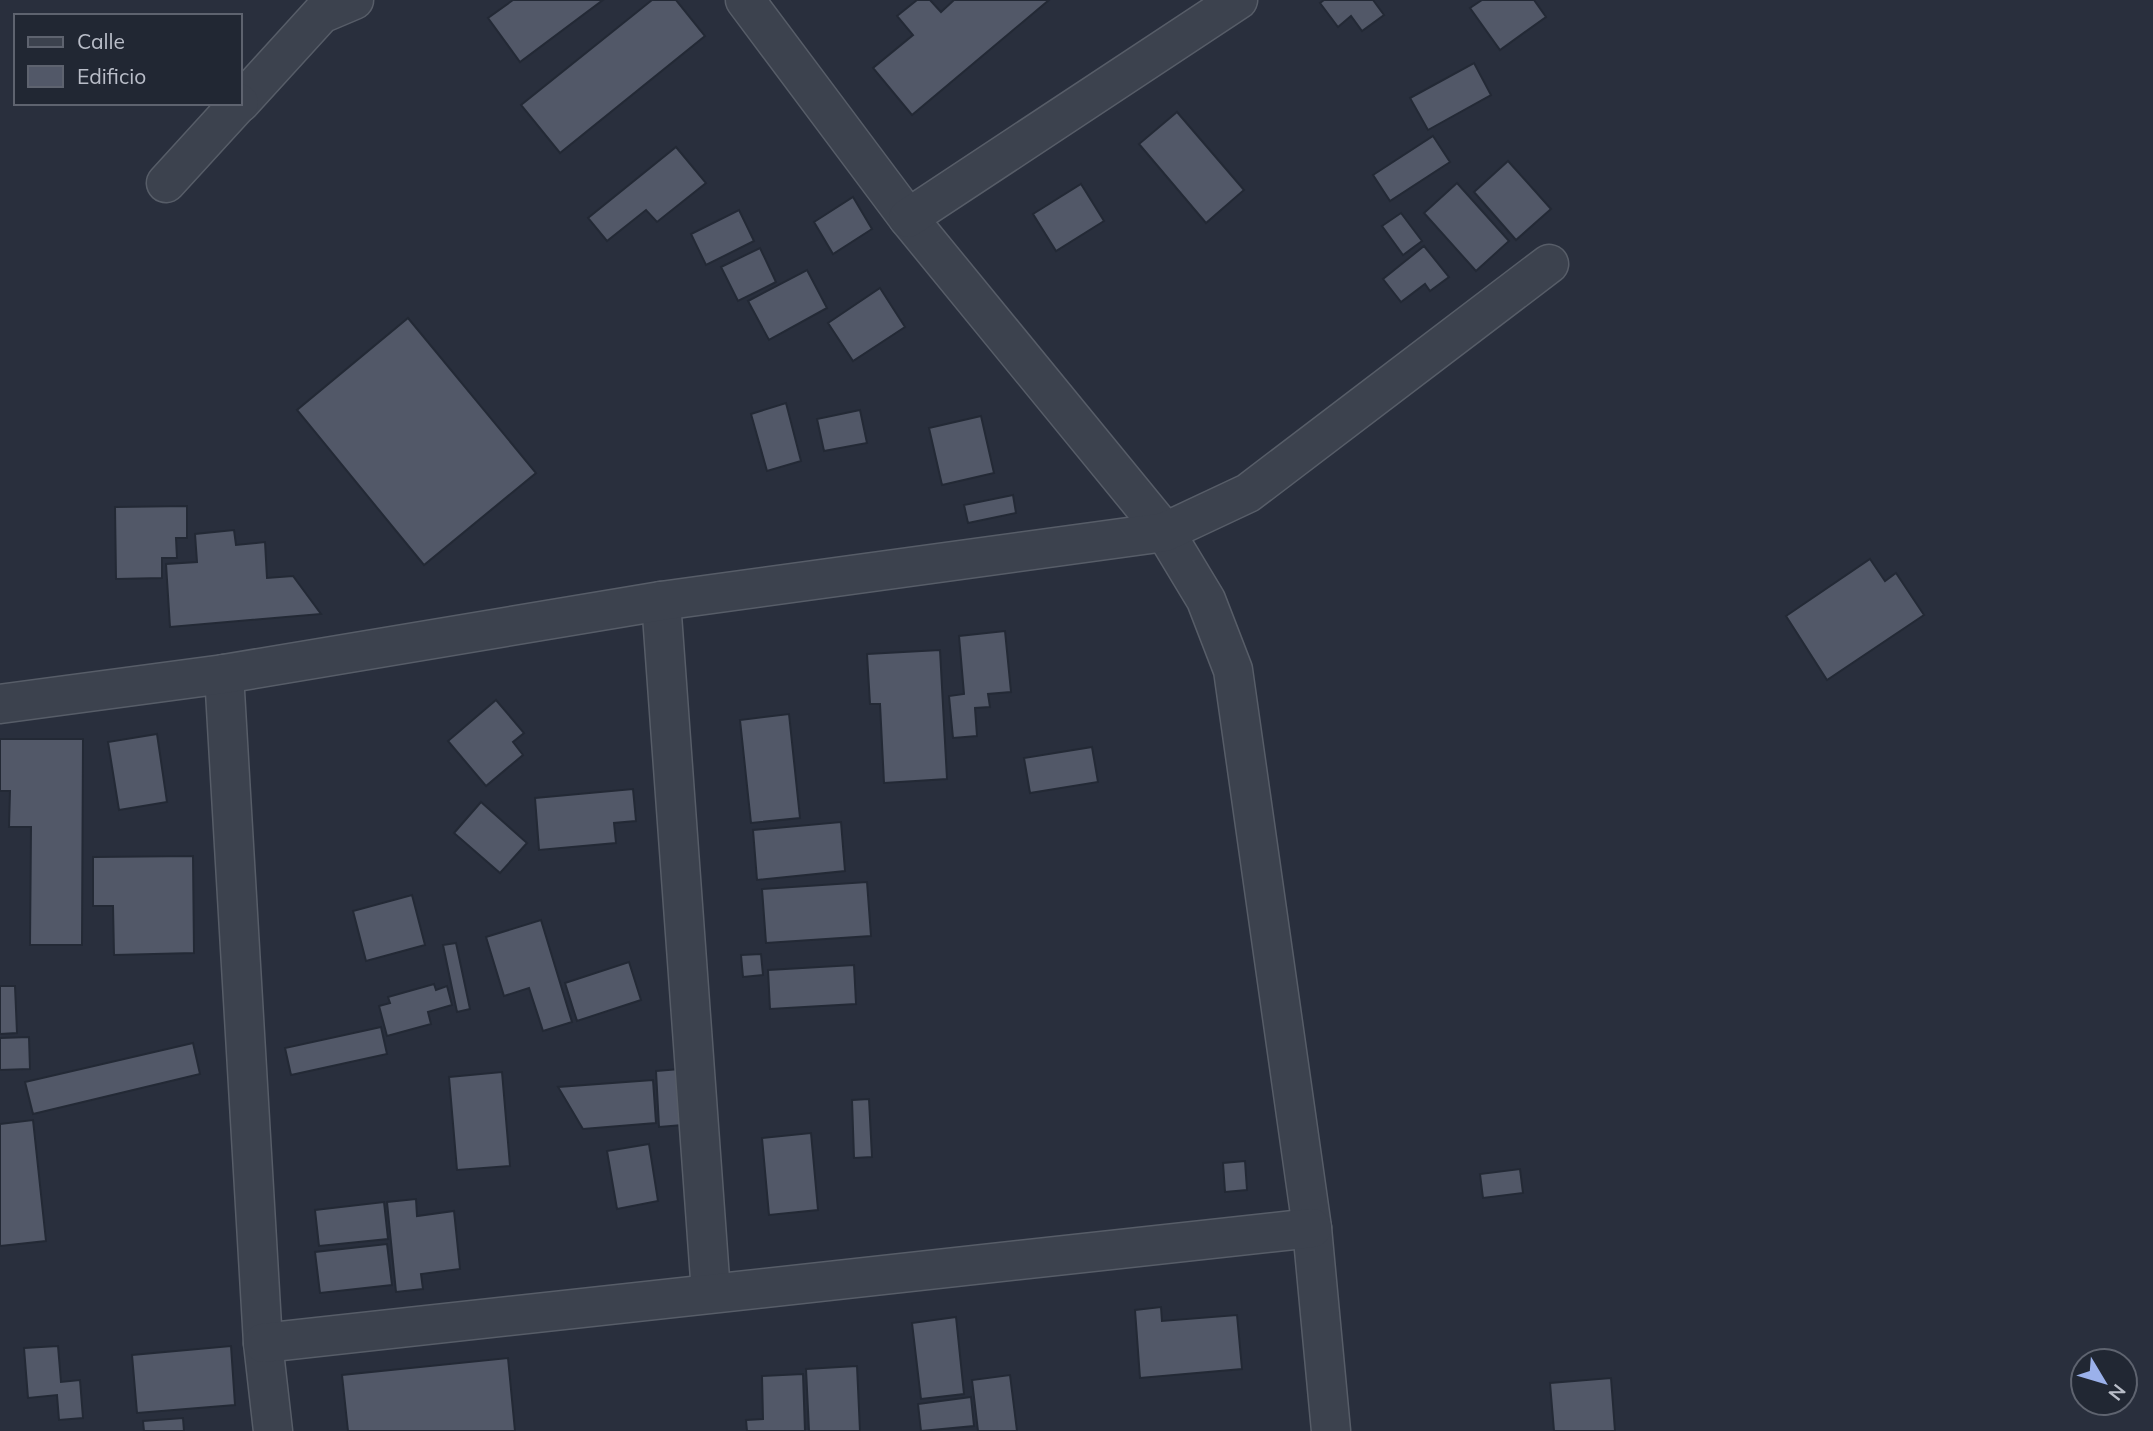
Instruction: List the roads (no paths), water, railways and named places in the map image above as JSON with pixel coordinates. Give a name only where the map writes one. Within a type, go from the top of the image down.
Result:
[{"type":"street","points":[[242,101],[321,14],[354,0]]},
{"type":"street","points":[[745,0],[908,218],[1165,533],[1206,600],[1233,670],[1312,1228],[1331,1431]]},
{"type":"street","points":[[908,218],[1238,0]]},
{"type":"street","points":[[166,183],[238,105]]},
{"type":"street","points":[[0,704],[224,674],[662,601],[1165,533],[1248,493],[1549,264]]},
{"type":"street","points":[[662,601],[711,1293]]},
{"type":"street","points":[[224,674],[263,1343],[273,1431]]},
{"type":"street","points":[[263,1343],[1312,1228]]}]
